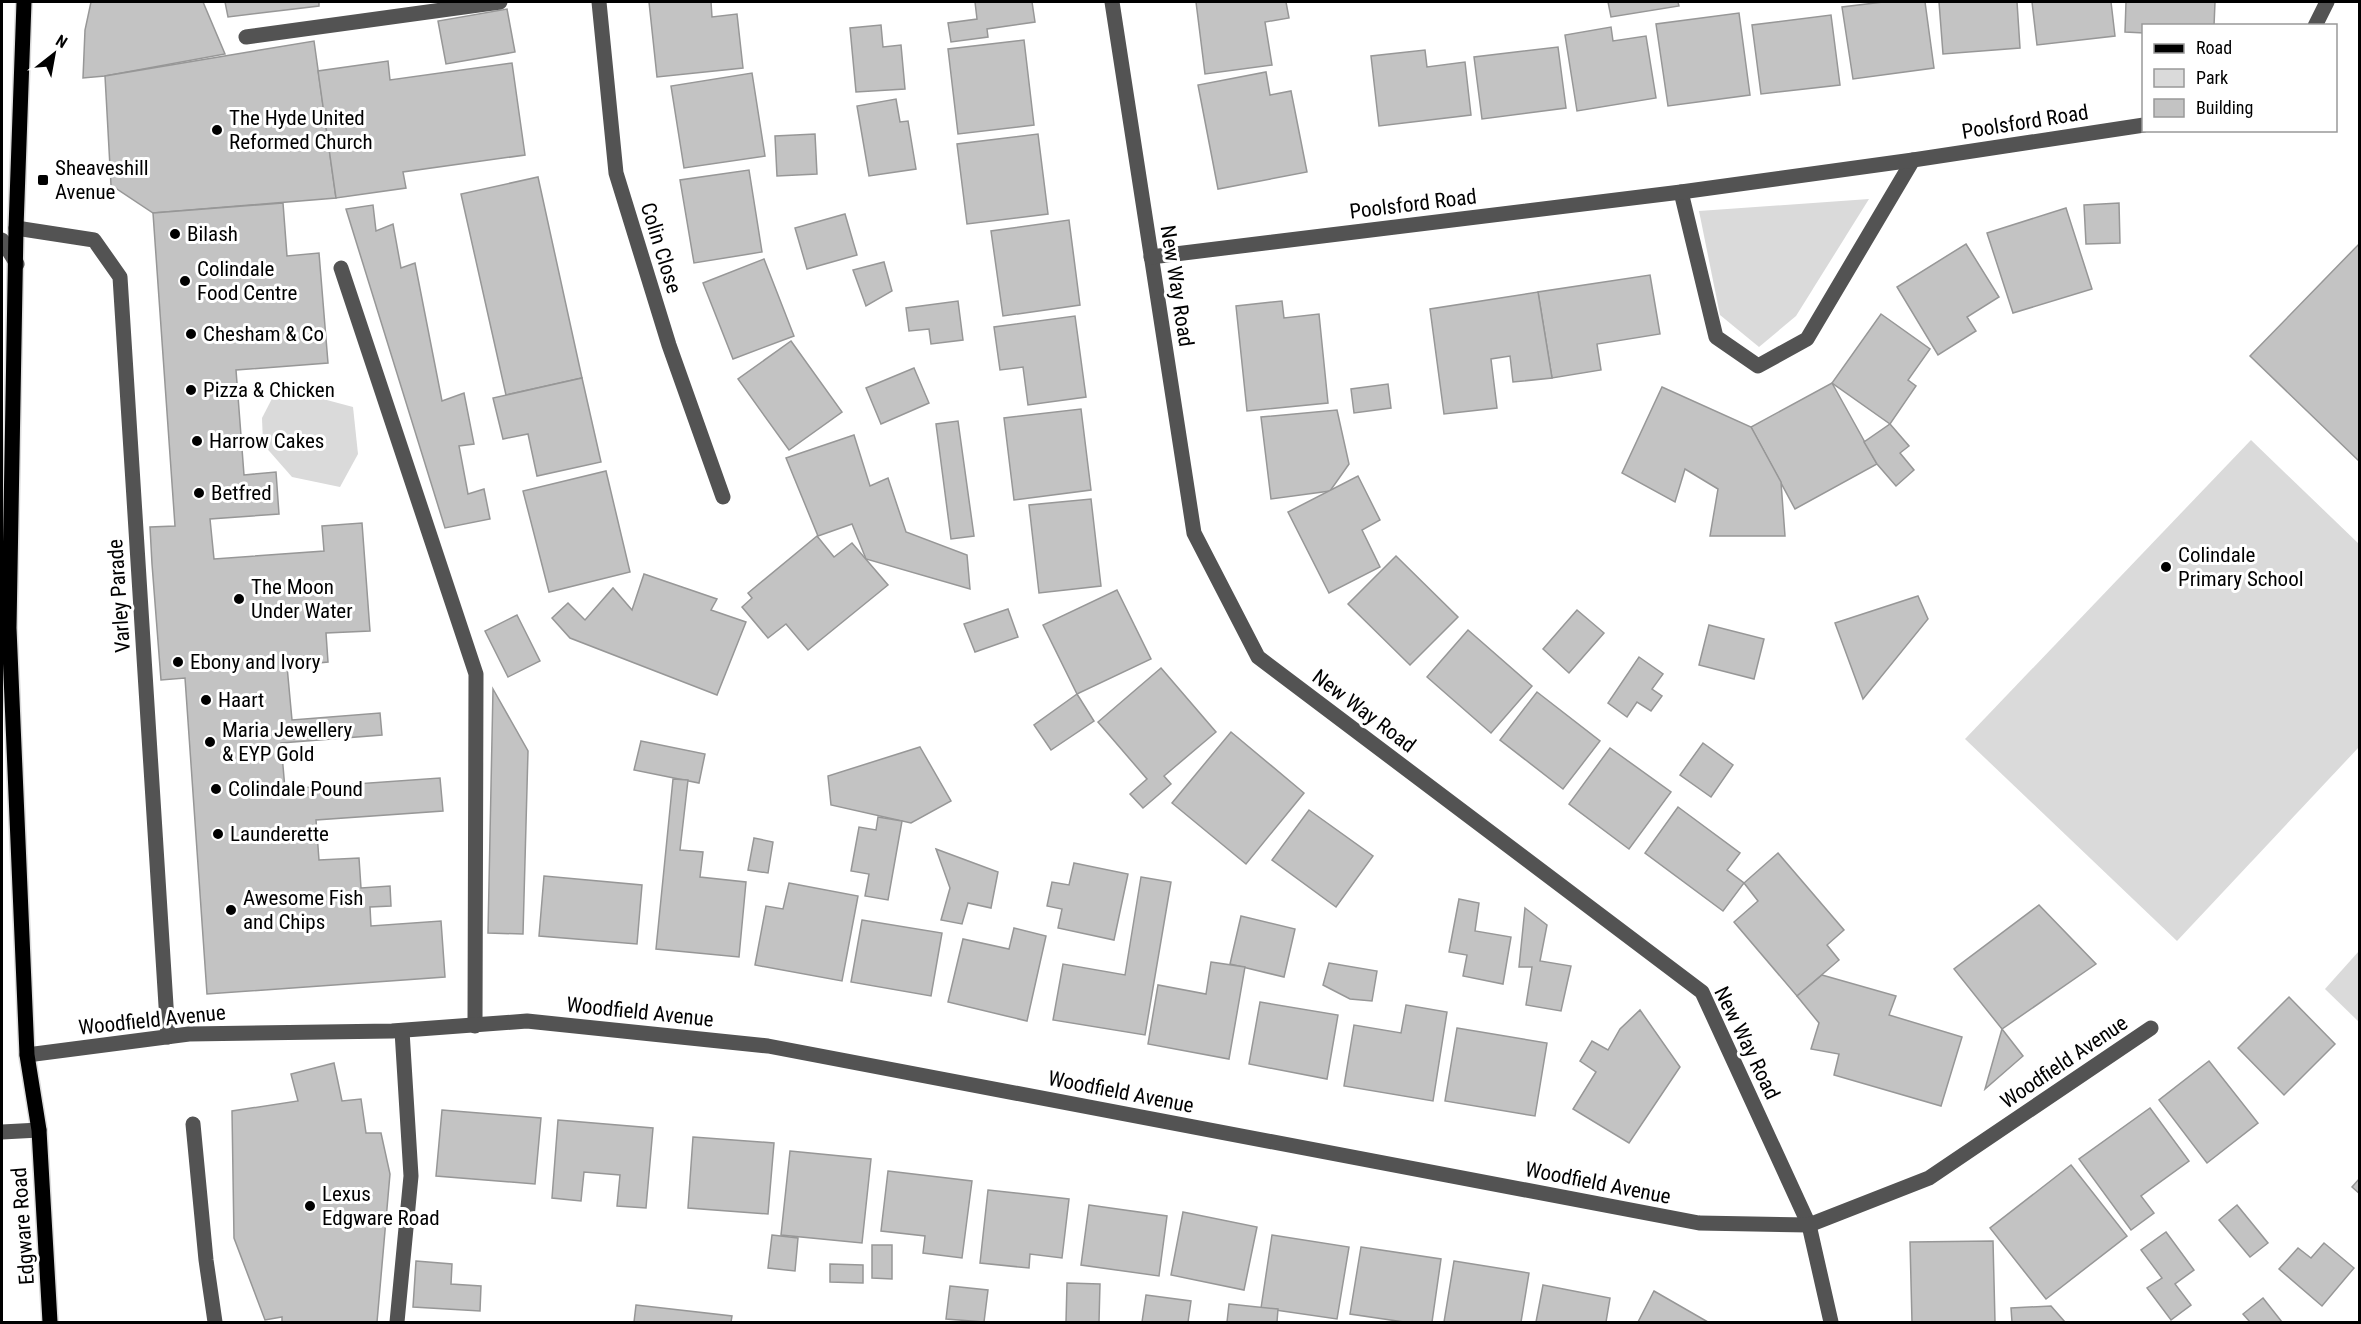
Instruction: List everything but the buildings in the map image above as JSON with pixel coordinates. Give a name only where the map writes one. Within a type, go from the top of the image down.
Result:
[{"type":"main road","name":"Edgware Road","points":[[24,2],[16,228],[9,628],[27,1055],[39,1130],[51,1323]]},
{"type":"street","points":[[246,37],[500,2]]},
{"type":"street","name":"Colin Close","points":[[599,2],[616,173],[669,345],[723,497]]},
{"type":"street","name":"New Way Road","points":[[1112,2],[1194,533],[1258,657],[1702,992],[1809,1225],[1831,1323]]},
{"type":"street","points":[[2316,24],[2327,2]]},
{"type":"street","name":"Poolsford Road","points":[[1151,257],[1681,192],[2142,125]]},
{"type":"street","points":[[1681,192],[1716,337],[1758,366],[1807,339],[1913,160]]},
{"type":"street","name":"Varley Parade","points":[[16,228],[94,240],[120,277],[168,1037]]},
{"type":"street","points":[[2,240],[17,264]]},
{"type":"street","points":[[341,268],[476,674],[475,1026]]},
{"type":"street","name":"Woodfield Avenue","points":[[27,1055],[189,1034],[402,1031],[527,1021],[768,1046],[1699,1223],[1809,1225],[1929,1178],[2151,1028]]},
{"type":"street","points":[[397,1323],[411,1176],[402,1031]]},
{"type":"street","points":[[193,1124],[206,1260],[215,1323]]},
{"type":"street","points":[[2,1132],[39,1130]]},
{"type":"green space","points":[[1869,199],[1796,316],[1759,347],[1720,315],[1699,211]]},
{"type":"green space","points":[[278,387],[353,407],[358,454],[340,487],[292,477],[263,444],[262,418]]},
{"type":"green space","points":[[2251,440],[2359,544],[2359,747],[2177,941],[1965,739]]},
{"type":"green space","points":[[2359,951],[2359,1022],[2325,989]]},
{"type":"place","name":"The Hyde United Reformed Church","points":[[217,130]]},
{"type":"place","name":"Sheaveshill Avenue","points":[[43,180]]},
{"type":"place","name":"Bilash","points":[[175,234]]},
{"type":"place","name":"Colindale Food Centre","points":[[185,281]]},
{"type":"place","name":"Chesham & Co","points":[[191,334]]},
{"type":"place","name":"Pizza & Chicken","points":[[191,390]]},
{"type":"place","name":"Harrow Cakes","points":[[197,441]]},
{"type":"place","name":"Betfred","points":[[199,493]]},
{"type":"place","name":"Colindale Primary School","points":[[2166,567]]},
{"type":"place","name":"The Moon Under Water","points":[[239,599]]},
{"type":"place","name":"Ebony and Ivory","points":[[178,662]]},
{"type":"place","name":"Haart","points":[[206,700]]},
{"type":"place","name":"Maria Jewellery & EYP Gold","points":[[210,742]]},
{"type":"place","name":"Colindale Pound","points":[[216,789]]},
{"type":"place","name":"Launderette","points":[[218,834]]},
{"type":"place","name":"Awesome Fish and Chips","points":[[231,910]]},
{"type":"place","name":"Lexus Edgware Road","points":[[310,1206]]}]
